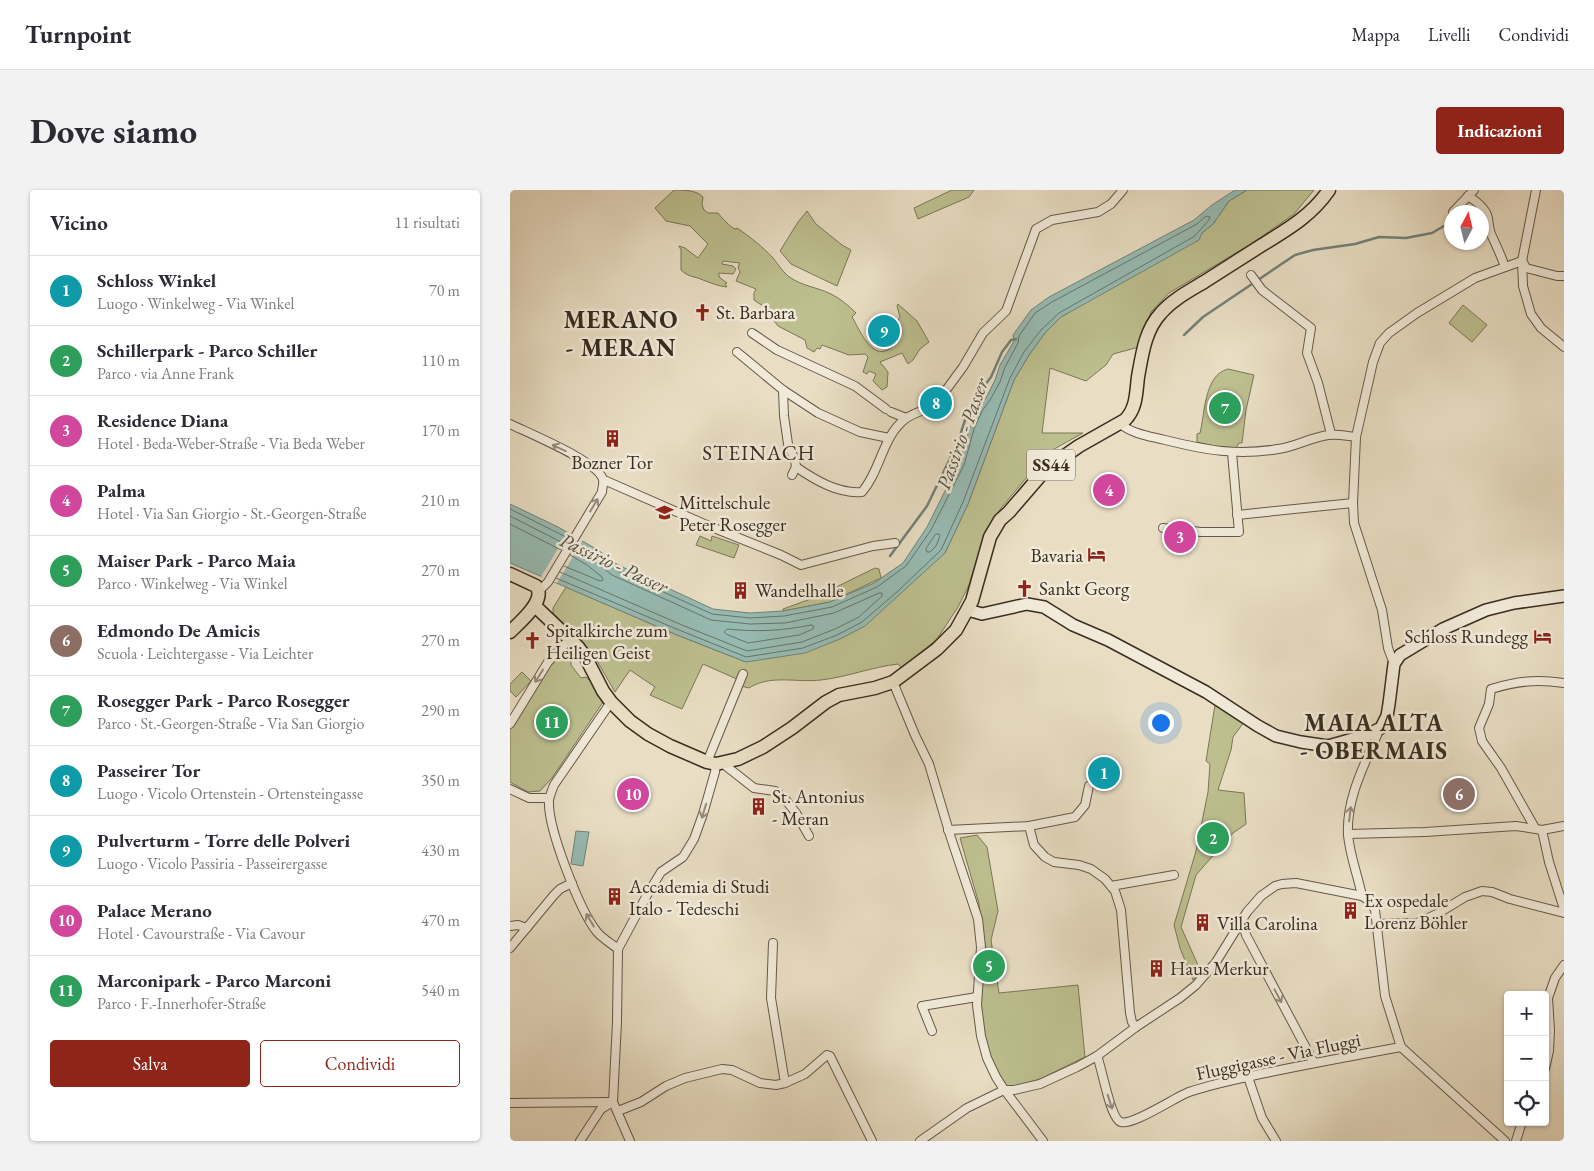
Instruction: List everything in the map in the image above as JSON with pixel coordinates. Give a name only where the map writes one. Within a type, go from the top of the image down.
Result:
[{"type":"main road","name":"SS44","points":[[716,763],[738,759],[763,747],[838,695],[875,688],[893,682],[937,649],[956,630],[968,610],[990,537],[1000,520],[1046,469],[1079,446],[1130,415],[1133,409],[1146,340],[1153,324],[1168,306],[1305,217],[1321,202],[1329,190]]},
{"type":"main road","points":[[510,574],[534,584],[545,585],[535,606],[510,632]]},
{"type":"main road","points":[[535,606],[570,639],[586,658],[603,691],[630,722],[670,746],[716,763]]},
{"type":"street","points":[[783,390],[788,444],[794,467],[811,477],[843,491],[862,492],[869,484],[888,438],[906,418],[936,404],[963,367],[983,333],[1006,311],[1036,230],[1052,220],[1106,209],[1123,190]]},
{"type":"street","points":[[1536,190],[1522,261],[1523,286],[1531,314],[1541,328],[1564,347]]},
{"type":"street","points":[[1460,205],[1471,193],[1474,200],[1486,212],[1488,228],[1505,266]]},
{"type":"street","points":[[1362,896],[1348,834],[1350,811],[1355,787],[1388,709],[1394,664],[1388,648],[1382,610],[1354,523],[1356,437],[1373,362],[1380,343],[1397,327],[1475,278],[1522,261]]},
{"type":"street","points":[[1522,261],[1526,268],[1564,276]]},
{"type":"street","points":[[1252,275],[1262,290],[1282,308],[1311,328],[1307,353],[1318,383],[1331,434]]},
{"type":"street","points":[[752,333],[777,350],[854,386],[888,410],[906,418]]},
{"type":"street","points":[[737,352],[783,390],[818,413],[860,432],[888,438]]},
{"type":"street","points":[[1119,423],[1127,430],[1139,434],[1194,447],[1232,453],[1280,449],[1312,438],[1331,434],[1356,437]]},
{"type":"street","points":[[510,424],[587,462],[600,473],[604,480],[801,565],[874,546],[895,543]]},
{"type":"street","points":[[1163,528],[1201,532],[1239,532],[1232,453]]},
{"type":"street","points":[[545,585],[602,492],[604,480]]},
{"type":"street","points":[[1237,514],[1353,503]]},
{"type":"street","points":[[1394,664],[1400,655],[1461,620],[1486,610],[1514,603],[1564,596]]},
{"type":"street","points":[[968,610],[982,614],[1027,604],[1044,607],[1073,625],[1108,640],[1196,686],[1258,726],[1283,738],[1328,746],[1367,735],[1380,728]]},
{"type":"street","points":[[510,724],[548,662],[570,639]]},
{"type":"street","points":[[630,1141],[618,1111],[612,1102],[617,1022],[618,949],[661,872],[684,857],[694,839],[743,674]]},
{"type":"street","points":[[1564,683],[1547,681],[1516,682],[1491,689],[1489,704],[1479,728],[1482,741],[1539,829],[1564,908]]},
{"type":"street","points":[[893,682],[929,764],[948,830],[978,919],[981,946],[977,1005],[981,1036],[987,1058],[1004,1090],[1043,1141]]},
{"type":"street","points":[[611,702],[554,785],[549,798],[552,829],[585,912],[598,933],[618,949]]},
{"type":"street","points":[[716,763],[726,766],[754,788],[775,791],[785,799],[796,813],[809,836]]},
{"type":"street","points":[[948,830],[1028,826],[1075,817],[1085,806],[1089,786]]},
{"type":"street","points":[[510,789],[529,798],[549,798]]},
{"type":"street","points":[[1028,826],[1034,845],[1045,857],[1054,862],[1078,865],[1091,869],[1105,879],[1115,891],[1121,910],[1130,1013],[1132,1022],[1136,1027]]},
{"type":"street","points":[[1348,834],[1425,832],[1516,826],[1539,829],[1564,826]]},
{"type":"street","points":[[1110,886],[1174,875]]},
{"type":"street","points":[[510,948],[554,895],[572,882]]},
{"type":"street","points":[[920,1141],[966,1108],[1004,1090],[1014,1090],[1040,1084],[1097,1056],[1196,985],[1216,962],[1242,920],[1261,896],[1275,886],[1296,883],[1362,896],[1367,898],[1374,906],[1385,996],[1401,1047],[1505,1141]]},
{"type":"street","points":[[1377,924],[1416,923],[1437,914],[1465,897],[1482,891],[1492,892],[1510,899],[1564,913]]},
{"type":"street","points":[[1242,920],[1246,935],[1314,1063]]},
{"type":"street","points":[[510,926],[527,928]]},
{"type":"street","points":[[773,943],[771,998],[785,1083]]},
{"type":"street","points":[[1549,1051],[1548,998],[1555,978],[1564,965]]},
{"type":"street","points":[[932,1031],[922,1006],[978,997]]},
{"type":"street","name":"Fluggigasse - Via Fluggi","points":[[1097,1056],[1113,1112],[1118,1122],[1122,1123],[1133,1121],[1188,1092],[1314,1063],[1401,1047]]},
{"type":"street","points":[[618,1111],[641,1102],[666,1086],[685,1078],[722,1069],[732,1070],[760,1083],[776,1085],[805,1074],[827,1056],[830,1056],[872,1141]]},
{"type":"street","points":[[1248,1077],[1262,1118],[1276,1141]]},
{"type":"street","points":[[510,1103],[612,1102]]},
{"type":"street","points":[[580,1141],[601,1109],[612,1102]]},
{"type":"street","points":[[1516,1141],[1521,1126]]},
{"type":"green space","points":[[674,190],[697,193],[703,197],[702,205],[704,210],[708,213],[718,213],[731,226],[751,238],[773,258],[788,276],[798,282],[831,294],[845,303],[856,313],[852,317],[864,338],[874,349],[878,351],[887,350],[895,345],[898,340],[901,331],[898,320],[900,317],[898,304],[917,321],[929,342],[920,349],[908,364],[902,353],[880,362],[888,372],[887,387],[882,390],[873,381],[876,374],[869,371],[867,374],[863,372],[868,357],[865,354],[849,355],[822,345],[820,349],[817,348],[814,352],[807,348],[805,340],[778,326],[763,306],[754,300],[756,289],[736,281],[740,272],[738,267],[740,263],[723,261],[722,264],[733,266],[736,269],[733,274],[719,273],[719,277],[727,283],[725,284],[727,287],[689,275],[681,270],[681,250],[679,246],[685,248],[698,258],[708,244],[690,226],[666,221],[655,208]]},
{"type":"green space","points":[[952,190],[974,190],[969,197],[918,219],[914,208]]},
{"type":"green space","points":[[1247,190],[1314,190],[1294,214],[1251,244],[1169,293],[1151,312],[1139,347],[1113,354],[1106,365],[1086,381],[1050,368],[1042,433],[1083,433],[1047,453],[1002,507],[986,530],[969,585],[958,607],[937,639],[902,668],[898,664],[840,677],[812,681],[766,681],[749,688],[737,685],[739,680],[703,664],[682,709],[650,695],[655,687],[630,670],[615,692],[593,654],[553,613],[553,608],[566,587],[677,635],[746,662],[945,553],[968,504],[1014,380],[1045,333],[1061,317],[1202,233],[1213,224],[1229,201]]},
{"type":"green space","points":[[807,211],[816,224],[851,250],[837,286],[791,264],[780,251]]},
{"type":"green space","points":[[1463,305],[1487,325],[1472,342],[1449,323]]},
{"type":"green space","points":[[1228,369],[1254,375],[1246,410],[1242,443],[1239,443],[1236,448],[1197,442],[1197,434],[1200,433],[1210,387],[1220,373]]},
{"type":"green space","points":[[700,536],[711,541],[712,536],[739,545],[734,558],[696,545]]},
{"type":"green space","points":[[875,568],[879,569],[881,578],[830,602],[783,611],[783,609],[816,597]]},
{"type":"green space","points":[[566,647],[575,658],[571,660],[571,665],[581,678],[586,677],[592,683],[603,702],[552,778],[540,791],[528,792],[510,782],[510,729],[549,666]]},
{"type":"green space","points":[[522,672],[531,681],[516,697],[510,691],[510,684]]},
{"type":"green space","points":[[1215,705],[1244,722],[1233,737],[1231,750],[1218,790],[1244,793],[1246,824],[1233,833],[1196,875],[1181,927],[1201,972],[1193,980],[1180,948],[1174,925],[1196,851],[1208,792],[1210,764],[1206,761]]},
{"type":"green space","points":[[977,835],[987,847],[998,911],[991,940],[999,993],[1078,985],[1085,1057],[1040,1079],[1004,1089],[988,1057],[979,1005],[982,927],[979,904],[960,838]]},
{"type":"water","name":"Passirio - Passer","points":[[1235,190],[1247,190],[1229,201],[1213,224],[1202,233],[1199,240],[1061,317],[1045,333],[1014,380],[968,504],[945,553],[865,626],[840,639],[805,653],[746,662],[677,635],[510,563],[510,504],[558,527],[598,550],[618,565],[713,609],[750,613],[783,611],[830,602],[874,583],[903,563],[927,527],[959,463],[978,408],[986,398],[1000,365],[1014,341],[1013,335],[1031,310],[1049,297],[1194,220]]},
{"type":"water","points":[[576,831],[589,832],[583,866],[571,864]]},
{"type":"pier","points":[[568,532],[583,540],[557,583],[541,577]]},
{"type":"waterway","points":[[1184,335],[1203,317],[1295,255],[1313,250],[1355,244],[1379,237],[1406,238],[1432,233],[1444,226]]},
{"type":"waterway","name":"Passirio - Passer","points":[[890,556],[927,506],[958,442],[966,417],[975,398],[991,377],[1002,352],[1011,340],[1016,339]]},
{"type":"place","name":"St. Barbara","points":[[702,312]]},
{"type":"place","name":"Pulverturm - Torre delle Polveri","points":[[884,331]]},
{"type":"place","name":"Passeirer Tor","points":[[936,403]]},
{"type":"place","name":"Rosegger Park - Parco Rosegger","points":[[1225,408]]},
{"type":"place","name":"Bozner Tor","points":[[612,439]]},
{"type":"place","name":"Palma","points":[[1109,490]]},
{"type":"place","name":"Mittelschule Peter Rosegger","points":[[665,513]]},
{"type":"place","name":"Residence Diana","points":[[1180,537]]},
{"type":"place","name":"Bavaria","points":[[1097,555]]},
{"type":"place","name":"Sankt Georg","points":[[1025,588]]},
{"type":"place","name":"Wandelhalle","points":[[741,590]]},
{"type":"place","name":"Schloss Rundegg","points":[[1542,636]]},
{"type":"place","name":"Spitalkirche zum Heiligen Geist","points":[[532,641]]},
{"type":"place","name":"Marconipark - Parco Marconi","points":[[552,722]]},
{"type":"place","name":"Schloss Winkel","points":[[1104,773]]},
{"type":"place","name":"Palace Merano","points":[[633,794]]},
{"type":"place","name":"Edmondo De Amicis","points":[[1459,794]]},
{"type":"place","name":"St. Antonius - Meran","points":[[758,807]]},
{"type":"place","name":"Schillerpark - Parco Schiller","points":[[1213,838]]},
{"type":"place","name":"Accademia di Studi Italo - Tedeschi","points":[[615,897]]},
{"type":"place","name":"Ex ospedale Lorenz Böhler","points":[[1350,911]]},
{"type":"place","name":"Villa Carolina","points":[[1203,923]]},
{"type":"place","name":"Maiser Park - Parco Maia","points":[[989,966]]},
{"type":"place","name":"Haus Merkur","points":[[1156,968]]},
{"type":"district","name":"MERANO - MERAN","points":[[621,334]]},
{"type":"district","name":"STEINACH","points":[[759,453]]},
{"type":"district","name":"MAIA ALTA - OBERMAIS","points":[[1374,737]]}]
